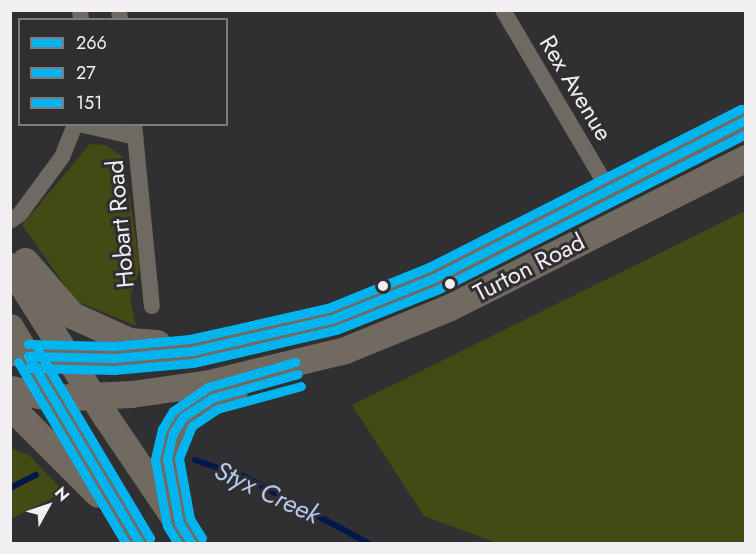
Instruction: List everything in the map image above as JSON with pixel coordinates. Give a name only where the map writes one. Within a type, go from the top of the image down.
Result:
[{"type":"main road","name":"Turton Road","points":[[19,354],[114,358],[192,351],[264,336],[365,307],[434,278],[746,120]]},
{"type":"main road","name":"Turton Road","points":[[10,389],[53,398],[94,397],[209,383],[375,340],[448,308],[746,158]]},
{"type":"main road","points":[[10,248],[72,315],[129,341],[184,345],[192,351]]},
{"type":"main road","points":[[10,266],[94,397],[186,533]]},
{"type":"main road","points":[[10,327],[19,354],[53,398],[140,543]]},
{"type":"main road","points":[[186,533],[167,458],[169,444],[183,417],[212,398],[295,378],[311,358]]},
{"type":"main road","points":[[10,406],[86,485],[120,512]]},
{"type":"street","name":"Rex Avenue","points":[[503,10],[609,190]]},
{"type":"street","name":"Hobart Road","points":[[10,221],[20,214],[62,157],[76,126]]},
{"type":"street","name":"Hobart Road","points":[[94,126],[135,131],[152,306]]},
{"type":"green space","points":[[90,144],[106,145],[124,158],[140,268],[130,297],[136,326],[76,301],[22,225]]},
{"type":"green space","points":[[745,211],[745,543],[497,543],[424,516],[352,405]]},
{"type":"green space","points":[[11,448],[29,455],[64,492],[11,519]]},
{"type":"waterway","name":"Styx Creek","points":[[195,460],[245,477],[370,544]]},
{"type":"waterway","name":"Styx Creek","points":[[10,488],[36,475]]},
{"type":"transit line","name":"151","points":[[28,344],[114,346],[190,339],[328,308],[429,267],[741,109]]},
{"type":"transit line","name":"266","points":[[28,356],[114,358],[192,351],[332,319],[434,278],[746,120]]},
{"type":"transit line","name":"27","points":[[28,368],[114,370],[193,363],[336,330],[439,289],[746,134]]},
{"type":"transit line","name":"151","points":[[38,350],[150,538]]},
{"type":"transit line","name":"266","points":[[28,356],[140,544]]},
{"type":"transit line","name":"27","points":[[18,362],[126,544]]},
{"type":"transit line","name":"151","points":[[178,544],[167,526],[155,459],[162,429],[173,411],[208,387],[295,362]]},
{"type":"transit line","name":"266","points":[[192,544],[179,523],[167,458],[173,433],[183,417],[212,398],[298,374]]},
{"type":"transit line","name":"27","points":[[202,538],[190,519],[179,458],[192,426],[217,409],[301,386]]}]
